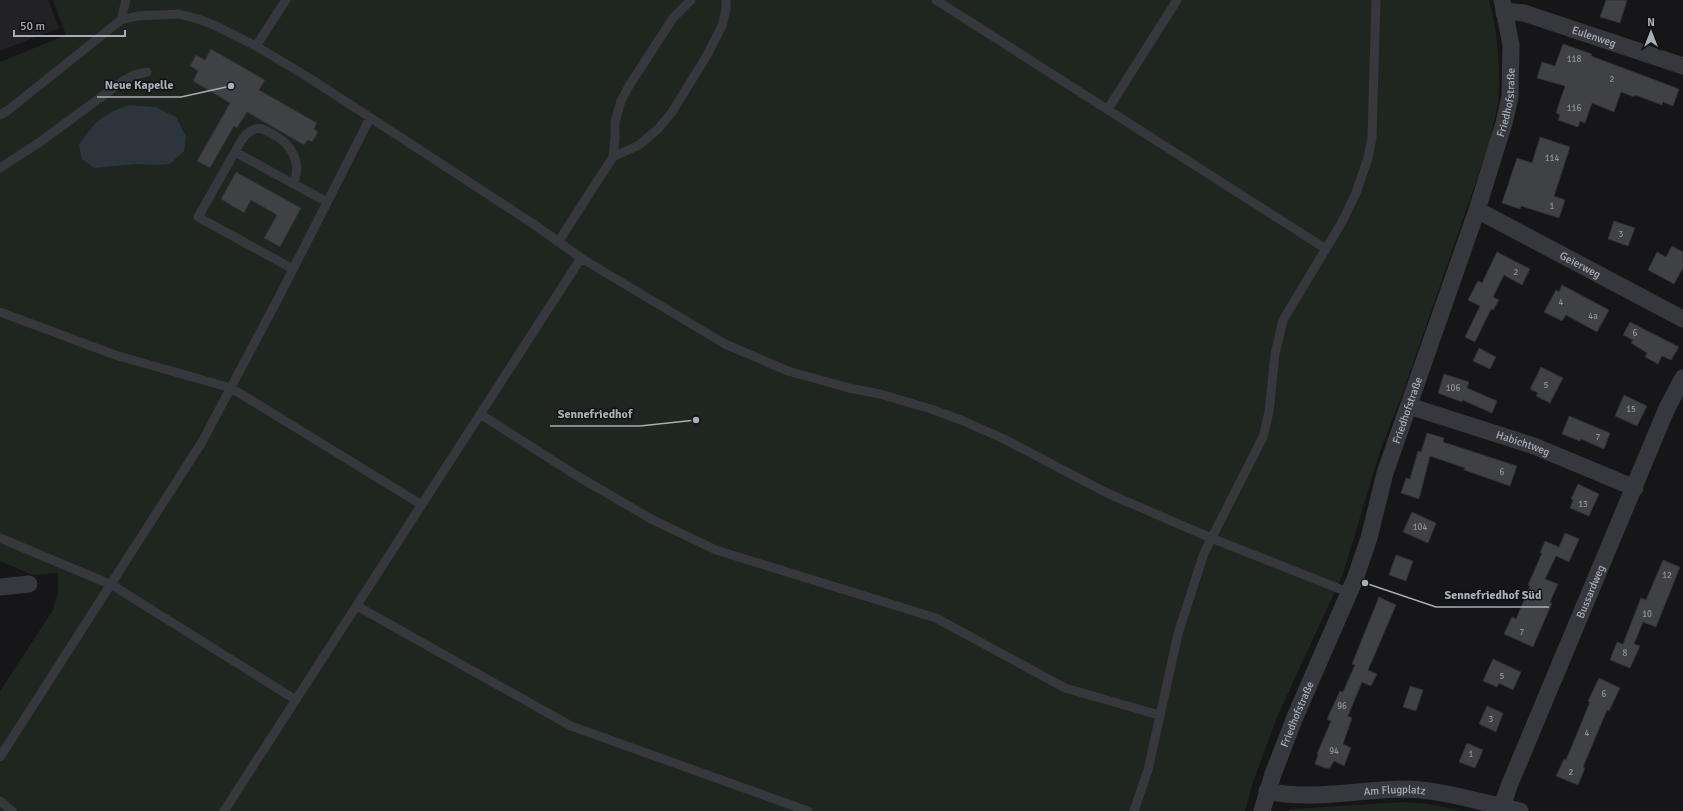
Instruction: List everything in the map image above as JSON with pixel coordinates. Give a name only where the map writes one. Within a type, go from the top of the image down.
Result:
[{"type":"street","name":"Eulenweg","points":[[1503,6],[1513,12],[1524,13],[1683,66]]},
{"type":"street","name":"Friedhofstraße","points":[[1262,811],[1267,791],[1295,717],[1350,593],[1369,538],[1385,473],[1477,210],[1504,123],[1510,96],[1511,45],[1503,6]]},
{"type":"street","name":"Geierweg","points":[[1477,210],[1683,318]]},
{"type":"street","name":"Bussardweg","points":[[1502,807],[1509,786],[1667,408],[1683,378]]},
{"type":"street","name":"Habichtweg","points":[[1409,406],[1534,446],[1634,488]]},
{"type":"street","points":[[0,587],[29,584]]},
{"type":"street","name":"Am Flugplatz","points":[[1267,791],[1293,795],[1409,789],[1431,792],[1520,811]]},
{"type":"lane","points":[[121,20],[126,0]]},
{"type":"lane","points":[[256,46],[286,0]]},
{"type":"lane","points":[[558,242],[613,156],[615,122],[621,101],[629,86],[673,18],[691,0]]},
{"type":"lane","points":[[613,156],[640,145],[670,116],[706,57],[722,26],[726,9],[726,0]]},
{"type":"lane","points":[[936,0],[1326,249]]},
{"type":"lane","points":[[1134,811],[1148,770],[1178,634],[1204,553],[1263,437],[1269,412],[1275,354],[1283,320],[1326,249],[1356,193],[1368,158],[1372,138],[1376,0]]},
{"type":"lane","points":[[1108,109],[1175,1]]},
{"type":"lane","points":[[0,115],[121,20],[137,16],[178,14],[198,18],[256,46],[311,79],[536,225],[581,258],[725,344],[788,371],[848,388],[880,394],[961,420],[1004,440],[1107,493],[1211,538],[1350,593]]},
{"type":"lane","points":[[0,168],[40,142],[124,81],[134,75],[147,72]]},
{"type":"lane","points":[[0,757],[112,585],[202,442],[370,118]]},
{"type":"lane","points":[[293,184],[297,176],[298,166],[292,150],[281,138],[264,129],[255,129],[243,137],[198,217],[293,269]]},
{"type":"lane","points":[[235,152],[327,202]]},
{"type":"lane","points":[[224,811],[581,258]]},
{"type":"lane","points":[[0,312],[115,354],[231,388],[422,505]]},
{"type":"lane","points":[[480,414],[574,474],[653,520],[716,550],[936,618],[1065,688],[1159,716]]},
{"type":"lane","points":[[0,538],[112,585],[296,700]]},
{"type":"lane","points":[[357,606],[571,726],[808,811]]},
{"type":"lane","points":[[0,801],[12,811]]},
{"type":"shaded area","points":[[0,0],[48,0],[59,28],[0,51]]},
{"type":"shaded area","points":[[53,0],[1489,0],[1495,25],[1498,51],[1498,102],[1489,144],[1404,390],[1380,451],[1343,574],[1277,717],[1252,785],[1245,811],[0,811],[0,691],[53,610],[58,592],[58,573],[32,575],[0,561],[0,62],[66,35]]},
{"type":"shaded area","points":[[129,105],[155,107],[176,117],[186,137],[184,151],[170,164],[136,164],[94,168],[82,159],[79,145],[89,130],[100,120],[112,112]]},
{"type":"shaded area","points":[[1403,802],[1429,804],[1461,811],[1287,811],[1293,809]]},
{"type":"building","points":[[1606,0],[1627,0],[1620,23],[1600,17]]},
{"type":"building","points":[[1563,44],[1679,89],[1673,106],[1663,102],[1662,105],[1635,95],[1634,97],[1621,92],[1614,112],[1592,103],[1585,123],[1580,121],[1578,127],[1558,120],[1560,115],[1556,113],[1565,86],[1537,78],[1542,62],[1555,66]]},
{"type":"building","points":[[211,49],[265,80],[259,90],[317,123],[314,129],[318,132],[312,142],[308,140],[304,145],[247,112],[237,128],[234,126],[210,168],[197,161],[230,103],[193,81],[198,71],[190,66],[196,55],[205,60]]},
{"type":"building","points":[[1540,137],[1570,147],[1554,196],[1565,200],[1559,218],[1521,206],[1520,209],[1502,203],[1517,158],[1532,163]]},
{"type":"building","points":[[236,172],[301,208],[280,247],[264,238],[277,215],[251,200],[244,213],[221,199]]},
{"type":"building","points":[[1614,221],[1635,228],[1628,246],[1608,239]]},
{"type":"building","points":[[1672,246],[1683,252],[1683,268],[1674,284],[1648,270],[1657,252],[1666,257]]},
{"type":"building","points":[[1497,252],[1530,269],[1522,285],[1504,275],[1493,297],[1499,300],[1493,310],[1491,309],[1475,342],[1465,337],[1480,306],[1468,300],[1478,281],[1482,283]]},
{"type":"building","points":[[1562,285],[1609,310],[1597,332],[1566,315],[1562,321],[1544,312],[1556,290],[1559,292]]},
{"type":"building","points":[[1630,322],[1679,347],[1671,360],[1662,356],[1658,364],[1645,357],[1647,353],[1631,343],[1633,340],[1623,335]]},
{"type":"building","points":[[1479,348],[1496,357],[1490,369],[1473,361]]},
{"type":"building","points":[[1541,367],[1563,378],[1550,403],[1536,396],[1538,393],[1530,389]]},
{"type":"building","points":[[1444,374],[1469,382],[1467,388],[1497,401],[1492,413],[1462,400],[1462,402],[1438,393]]},
{"type":"building","points":[[1624,395],[1647,406],[1637,426],[1615,416]]},
{"type":"building","points":[[1569,416],[1610,433],[1604,449],[1581,439],[1580,441],[1562,434]]},
{"type":"building","points":[[1427,433],[1444,438],[1443,442],[1517,466],[1510,486],[1430,456],[1419,499],[1401,493],[1406,478],[1410,479],[1418,451],[1421,452]]},
{"type":"building","points":[[1578,484],[1599,494],[1589,516],[1570,508],[1573,500],[1571,499]]},
{"type":"building","points":[[1412,512],[1436,523],[1428,543],[1403,532]]},
{"type":"building","points":[[1565,533],[1579,539],[1569,562],[1556,556],[1545,579],[1558,584],[1550,602],[1552,603],[1533,647],[1504,634],[1512,617],[1516,619],[1530,586],[1528,585],[1542,553],[1540,553],[1545,541],[1559,547]]},
{"type":"building","points":[[1396,555],[1413,561],[1406,581],[1389,575]]},
{"type":"building","points":[[1663,560],[1680,567],[1656,627],[1643,622],[1634,644],[1640,646],[1630,668],[1610,660],[1617,642],[1623,644],[1641,598],[1646,600]]},
{"type":"building","points":[[1379,597],[1396,605],[1368,670],[1377,674],[1371,686],[1362,682],[1348,716],[1352,718],[1343,744],[1351,748],[1344,766],[1334,761],[1330,768],[1325,768],[1315,764],[1317,754],[1331,721],[1327,719],[1340,691],[1343,692],[1355,665],[1352,664]]},
{"type":"building","points":[[1493,659],[1521,672],[1513,690],[1499,683],[1497,687],[1483,681]]},
{"type":"building","points":[[1599,678],[1620,688],[1609,711],[1607,710],[1583,767],[1585,768],[1578,785],[1556,776],[1564,759],[1566,760],[1590,702],[1588,701]]},
{"type":"building","points":[[1410,686],[1423,690],[1416,711],[1403,707]]},
{"type":"building","points":[[1487,706],[1503,713],[1496,732],[1479,724]]},
{"type":"building","points":[[1467,743],[1483,750],[1475,768],[1459,762]]},
{"type":"place","name":"Neue Kapelle","points":[[231,86]]},
{"type":"place","name":"Sennefriedhof","points":[[696,420]]},
{"type":"place","name":"Sennefriedhof Süd","points":[[1365,583]]}]
